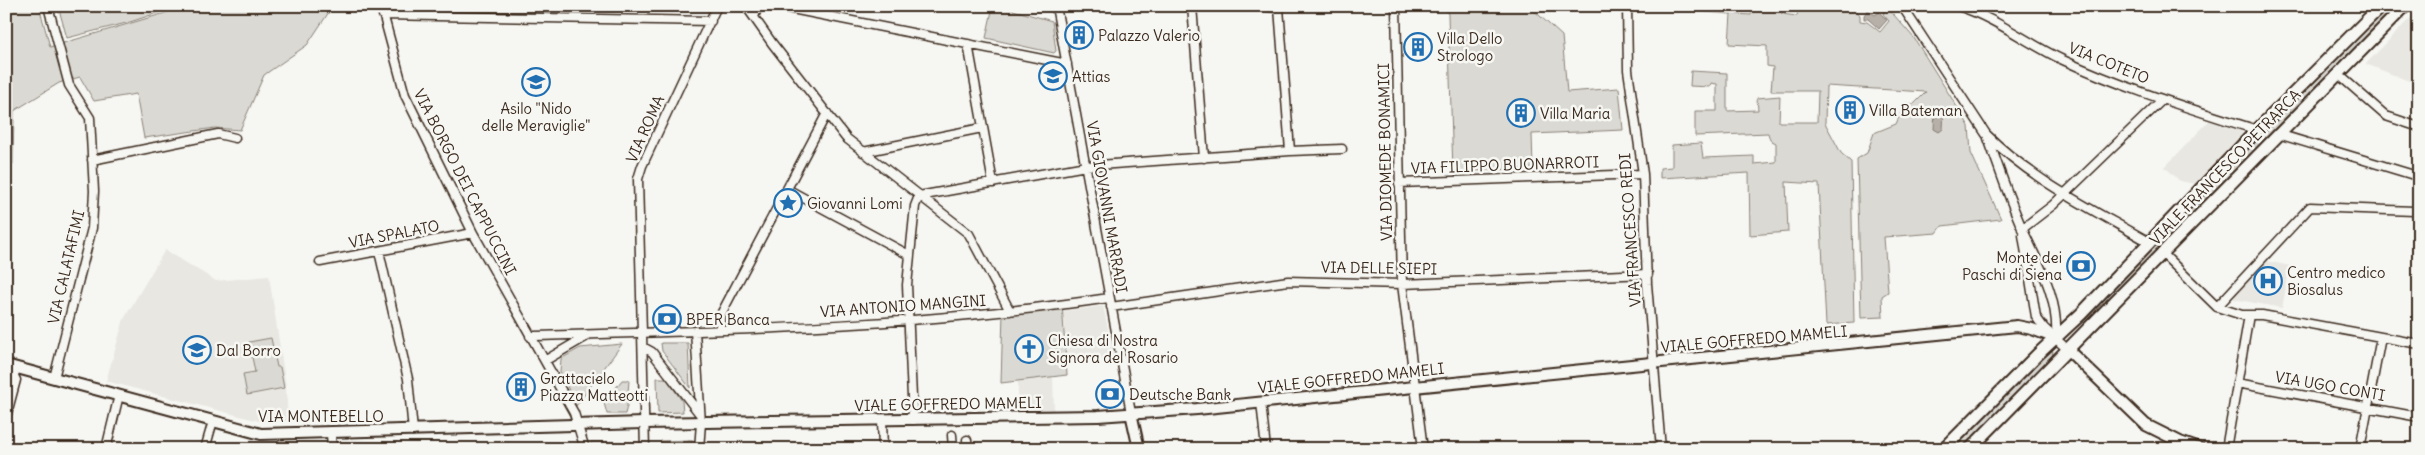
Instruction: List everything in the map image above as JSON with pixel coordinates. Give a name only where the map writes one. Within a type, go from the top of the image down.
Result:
[{"type":"main road","name":"VIALE FRANCESCO PETRARCA","points":[[1944,449],[2056,338],[2257,130],[2381,6]]},
{"type":"main road","name":"VIALE FRANCESCO PETRARCA","points":[[1970,449],[2405,6]]},
{"type":"street","name":"VIA CALATAFIMI","points":[[48,6],[69,85],[90,118],[92,160],[92,228],[54,378]]},
{"type":"street","name":"VIA BORGO DEI CAPPUCCINI","points":[[381,6],[405,94],[473,233],[530,336],[546,360],[574,413],[585,449]]},
{"type":"street","name":"VIA ROMA","points":[[645,449],[638,179],[642,166],[717,6]]},
{"type":"street","points":[[746,6],[846,138],[969,234],[1010,311]]},
{"type":"street","points":[[754,17],[758,6]]},
{"type":"street","points":[[777,6],[1067,64]]},
{"type":"street","name":"VIA GIOVANNI MARRADI","points":[[1056,6],[1132,413]]},
{"type":"street","points":[[1192,6],[1204,158]]},
{"type":"street","points":[[1260,6],[1279,8],[1290,151]]},
{"type":"street","name":"VIA DIOMEDE BONAMICI","points":[[1396,6],[1402,284],[1423,449]]},
{"type":"street","name":"VIA FRANCESCO REDI","points":[[1627,6],[1628,70],[1643,174],[1647,284],[1661,449]]},
{"type":"street","points":[[1902,6],[1986,134],[2022,229],[2041,264],[2053,301],[2056,338]]},
{"type":"street","name":"VIA COTETO","points":[[1958,6],[1985,16],[2064,60],[2162,100],[2257,130]]},
{"type":"street","points":[[383,15],[711,22]]},
{"type":"street","points":[[968,44],[993,183]]},
{"type":"street","points":[[2338,74],[2386,116],[2419,127]]},
{"type":"street","points":[[2022,229],[2064,193],[2162,100]]},
{"type":"street","points":[[720,330],[720,316],[827,113]]},
{"type":"street","points":[[863,152],[982,128]]},
{"type":"street","points":[[92,160],[218,134],[235,138]]},
{"type":"street","points":[[1986,134],[2017,163],[2064,193],[2149,242]]},
{"type":"street","points":[[2278,134],[2417,176]]},
{"type":"street","points":[[919,196],[1086,166],[1342,149]]},
{"type":"street","name":"VIA FILIPPO BUONARROTI","points":[[1399,183],[1643,174]]},
{"type":"street","points":[[787,189],[909,255]]},
{"type":"street","points":[[913,420],[907,285],[915,206],[919,196]]},
{"type":"street","points":[[2217,307],[2310,207],[2414,211]]},
{"type":"street","points":[[2022,229],[2035,312],[2040,322],[2140,420],[2183,446],[2200,449]]},
{"type":"street","name":"VIA SPALATO","points":[[320,262],[473,233]]},
{"type":"street","points":[[378,251],[408,379],[413,431]]},
{"type":"street","points":[[2162,253],[2217,307],[2249,315],[2262,315],[2419,344]]},
{"type":"street","name":"VIA DELLE SIEPI","points":[[1111,307],[1277,281],[1402,284],[1648,274]]},
{"type":"street","name":"VIA ANTONIO MANGINI","points":[[530,336],[697,331],[910,321],[1010,311],[1109,298]]},
{"type":"street","points":[[2226,449],[2249,315]]},
{"type":"street","name":"VIALE GOFFREDO MAMELI","points":[[644,423],[700,418],[913,420],[1132,413],[1261,402],[2017,326],[2032,328],[2056,338]]},
{"type":"street","points":[[697,331],[700,418],[699,449]]},
{"type":"street","points":[[546,360],[589,335]]},
{"type":"street","points":[[2360,449],[2380,337]]},
{"type":"street","points":[[643,347],[652,352],[700,418]]},
{"type":"street","points":[[6,396],[12,369]]},
{"type":"street","points":[[6,417],[16,380],[12,369]]},
{"type":"street","name":"VIA MONTEBELLO","points":[[12,369],[54,378],[261,434],[644,423]]},
{"type":"street","name":"VIA UGO CONTI","points":[[2237,383],[2419,416]]},
{"type":"street","points":[[106,449],[119,395]]},
{"type":"street","points":[[1261,402],[1266,449]]},
{"type":"street","points":[[1132,413],[1140,449]]},
{"type":"street","points":[[882,420],[883,449]]},
{"type":"street","points":[[205,449],[213,421]]},
{"type":"street","points":[[332,433],[332,449]]},
{"type":"street","points":[[952,434],[953,449]]},
{"type":"street","points":[[967,440],[968,449]]},
{"type":"shaded area","points":[[6,6],[39,6],[50,47],[189,6],[333,6],[307,45],[264,75],[240,130],[215,128],[144,138],[136,94],[94,101],[80,77],[59,83],[14,111],[13,164],[6,164]]},
{"type":"shaded area","points":[[58,6],[178,6],[130,22],[67,38]]},
{"type":"shaded area","points":[[993,6],[1013,8],[1013,10],[1052,21],[1056,51],[1054,53],[986,38]]},
{"type":"shaded area","points":[[1444,6],[1529,6],[1562,36],[1567,92],[1619,88],[1623,130],[1532,134],[1533,168],[1453,172],[1448,14]]},
{"type":"shaded area","points":[[1706,6],[1737,6],[1737,14],[1751,15],[1752,6],[1782,6],[1782,14],[1797,16],[1799,6],[1851,6],[1860,15],[1860,21],[1867,22],[1880,32],[1889,21],[1883,14],[1886,6],[1914,38],[1969,126],[1971,153],[2001,219],[1942,226],[1937,233],[1884,237],[1888,292],[1882,296],[1883,317],[1861,318],[1857,159],[1867,153],[1874,133],[1896,124],[1905,103],[1914,104],[1926,92],[1826,86],[1825,123],[1841,153],[1851,162],[1854,323],[1826,325],[1819,184],[1786,182],[1788,232],[1750,235],[1749,173],[1660,178],[1660,168],[1672,167],[1672,145],[1701,143],[1703,158],[1754,156],[1754,164],[1776,162],[1776,143],[1770,140],[1768,133],[1695,136],[1695,111],[1717,111],[1717,84],[1711,83],[1710,87],[1690,86],[1691,71],[1727,73],[1727,111],[1758,110],[1757,98],[1780,96],[1779,122],[1817,122],[1818,91],[1771,91],[1773,67],[1767,66],[1767,46],[1729,44],[1731,14],[1705,12]]},
{"type":"shaded area","points":[[2389,6],[2396,6],[2088,321],[2082,323],[2083,319]]},
{"type":"shaded area","points":[[2419,9],[2419,71],[2409,81],[2366,64]]},
{"type":"shaded area","points":[[1868,10],[1875,15],[1879,12],[1887,20],[1879,29],[1868,19],[1864,19],[1864,15]]},
{"type":"shaded area","points":[[1935,109],[1944,110],[1943,129],[1939,132],[1934,129]]},
{"type":"shaded area","points":[[2210,120],[2236,128],[2243,133],[2195,184],[2180,181],[2165,167]]},
{"type":"shaded area","name":"Dal Borro","points":[[165,250],[216,281],[269,276],[286,387],[288,421],[259,421],[106,381],[124,319]]},
{"type":"shaded area","name":"Centro medico Biosalus","points":[[2266,261],[2290,266],[2282,308],[2234,299],[2235,295]]},
{"type":"shaded area","points":[[1062,304],[1067,375],[1001,383],[1003,312]]},
{"type":"shaded area","points":[[1103,306],[1114,357],[1069,365],[1063,311]]},
{"type":"shaded area","points":[[271,338],[284,388],[247,395],[243,374],[255,372],[249,342]]},
{"type":"shaded area","points":[[661,343],[688,343],[690,388],[662,351]]},
{"type":"shaded area","points":[[622,344],[576,406],[560,371],[561,359],[580,348]]},
{"type":"shaded area","points":[[2050,350],[2053,351],[2052,356],[1961,449],[1951,449]]},
{"type":"shaded area","points":[[1023,375],[1053,375],[1054,412],[1018,412],[1018,381],[1023,381]]},
{"type":"shaded area","points":[[657,378],[666,378],[682,401],[683,412],[658,413]]},
{"type":"shaded area","points":[[622,380],[629,380],[625,414],[607,414],[604,403]]},
{"type":"shaded area","points":[[692,440],[692,449],[662,449],[661,441]]},
{"type":"shaded area","points":[[591,442],[622,442],[622,449],[592,449]]},
{"type":"place","name":"Palazzo Valerio","points":[[1079,35]]},
{"type":"place","name":"Villa Dello Strologo","points":[[1418,47]]},
{"type":"place","name":"Attias","points":[[1053,76]]},
{"type":"place","name":"Asilo \"Nido delle Meraviglie\"","points":[[536,82]]},
{"type":"place","name":"Villa Bateman","points":[[1850,110]]},
{"type":"place","name":"Villa Maria","points":[[1521,113]]},
{"type":"place","name":"Giovanni Lomi","points":[[788,203]]},
{"type":"place","name":"Monte dei Paschi di Siena","points":[[2081,266]]},
{"type":"place","name":"Centro medico Biosalus","points":[[2268,281]]},
{"type":"place","name":"BPER Banca","points":[[667,319]]},
{"type":"place","name":"Chiesa di Nostra Signora del Rosario","points":[[1029,349]]},
{"type":"place","name":"Dal Borro","points":[[197,350]]},
{"type":"place","name":"Grattacielo Piazza Matteotti","points":[[521,387]]},
{"type":"place","name":"Deutsche Bank","points":[[1110,394]]}]
